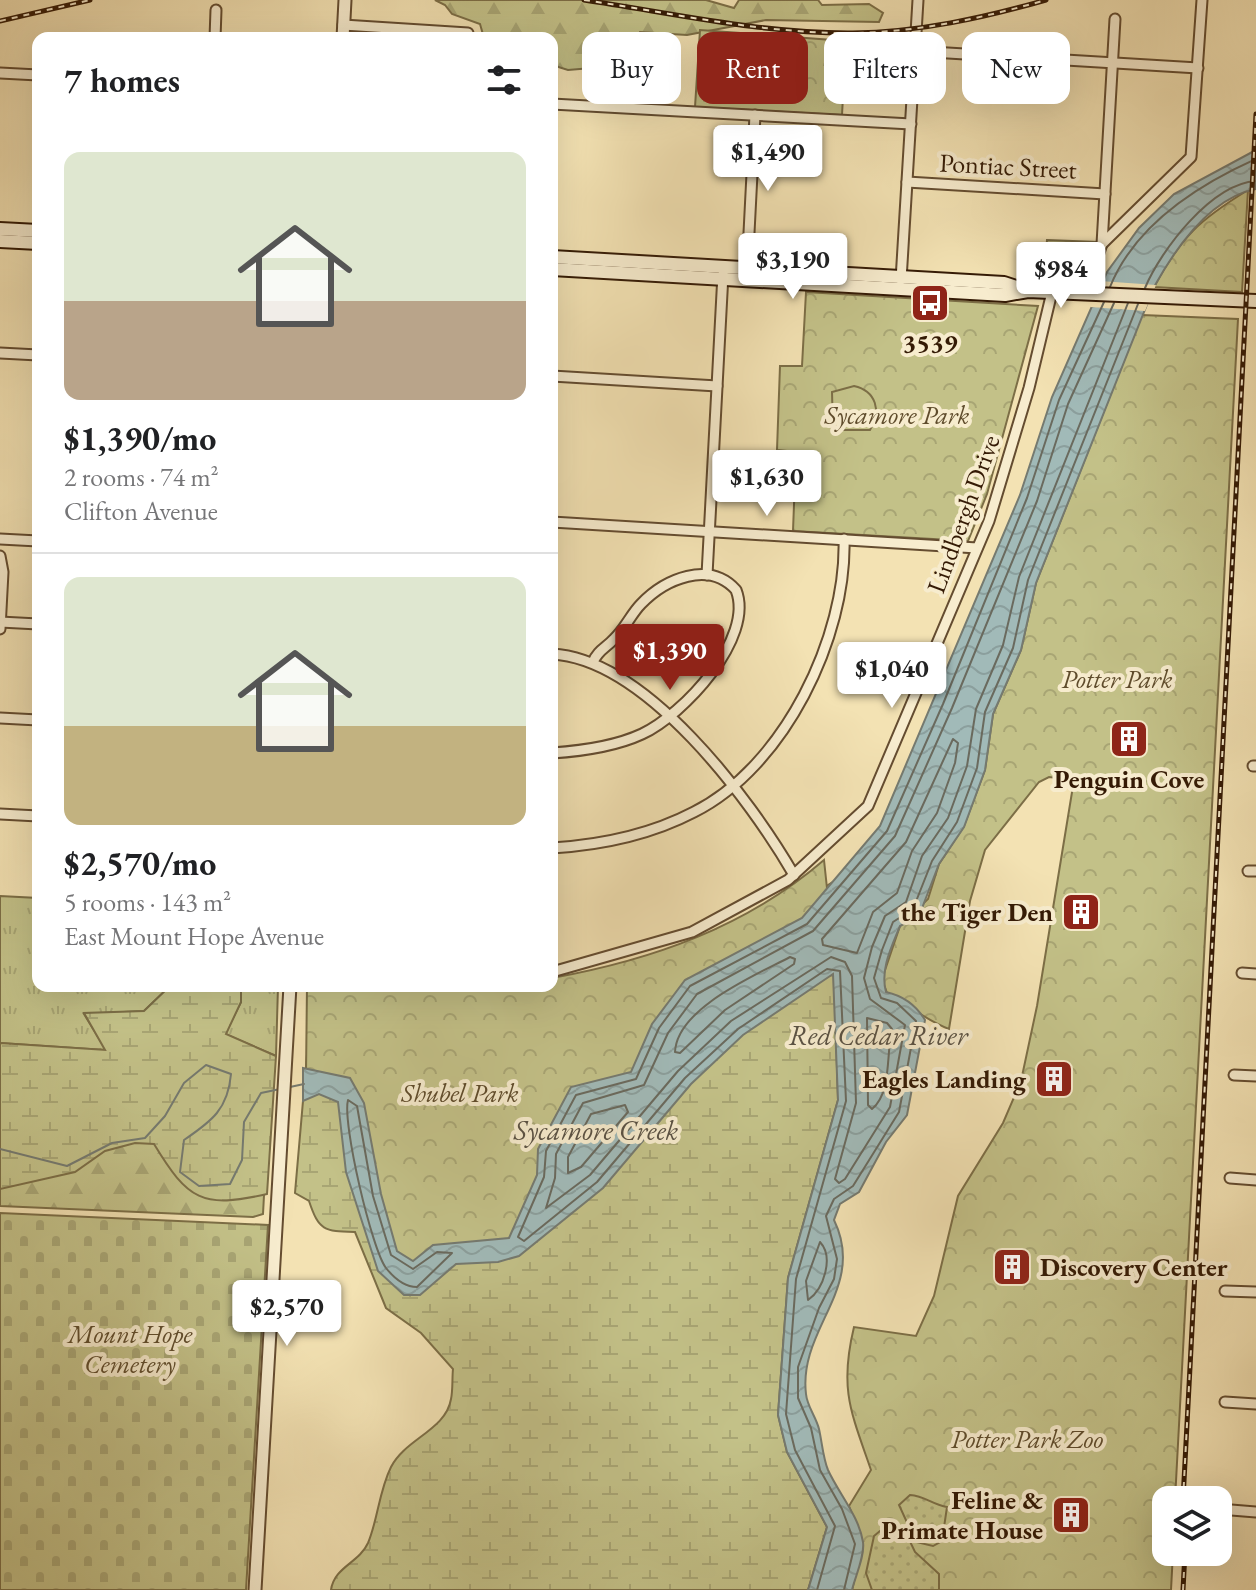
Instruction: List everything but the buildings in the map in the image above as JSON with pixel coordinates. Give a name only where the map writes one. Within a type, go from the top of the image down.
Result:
[{"type":"main road","points":[[0,229],[32,231]]},
{"type":"main road","points":[[0,241],[32,243]]},
{"type":"main road","points":[[558,258],[723,273]]},
{"type":"main road","points":[[558,269],[723,273],[900,283],[1004,283],[1028,291],[1256,301]]},
{"type":"street","points":[[343,32],[345,0]]},
{"type":"street","points":[[916,32],[918,0]]},
{"type":"street","points":[[1102,244],[1191,157],[1202,0]]},
{"type":"street","points":[[215,32],[216,10]]},
{"type":"street","points":[[1090,294],[1102,244],[1115,19]]},
{"type":"street","points":[[343,25],[452,32]]},
{"type":"street","points":[[946,53],[1198,68]]},
{"type":"street","points":[[0,73],[32,75]]},
{"type":"street","points":[[558,104],[911,124]]},
{"type":"street","points":[[900,283],[912,104]]},
{"type":"street","points":[[747,274],[755,115]]},
{"type":"street","name":"Pontiac Street","points":[[907,182],[1105,194]]},
{"type":"street","points":[[707,575],[723,273]]},
{"type":"street","name":"Lindbergh Drive","points":[[558,970],[692,932],[770,892],[794,875],[874,797],[1002,484],[1052,292]]},
{"type":"street","points":[[0,353],[32,355]]},
{"type":"street","points":[[558,376],[717,386]]},
{"type":"street","points":[[558,522],[977,548]]},
{"type":"street","points":[[0,539],[32,541]]},
{"type":"street","points":[[558,848],[590,845],[640,833],[694,813],[735,784],[787,724],[818,669],[836,615],[844,539]]},
{"type":"street","points":[[0,556],[3,572],[0,629]]},
{"type":"street","points":[[558,752],[620,743],[643,734],[669,717],[715,668],[739,616],[736,590],[721,578],[688,575],[656,590],[593,662]]},
{"type":"street","points":[[0,622],[32,624]]},
{"type":"street","points":[[558,655],[593,662],[669,717],[735,784],[794,875]]},
{"type":"street","points":[[0,718],[32,720]]},
{"type":"street","points":[[0,814],[32,816]]},
{"type":"street","points":[[1242,973],[1256,974]]},
{"type":"street","points":[[255,1590],[290,992]]},
{"type":"street","points":[[1234,1075],[1256,1076]]},
{"type":"street","points":[[1230,1178],[1256,1180]]},
{"type":"street","points":[[1225,1291],[1256,1292]]},
{"type":"street","points":[[1225,1402],[1256,1404]]},
{"type":"street","points":[[1232,1510],[1256,1512]]},
{"type":"green space","points":[[435,0],[706,0],[734,8],[739,0],[818,0],[822,5],[869,4],[883,13],[879,22],[766,20],[687,35],[681,32],[582,32],[582,69],[568,70],[558,67],[558,32],[482,32],[480,24],[452,14],[445,5]]},
{"type":"green space","points":[[808,38],[824,39],[824,104],[843,104],[842,115],[695,107],[697,76],[697,104],[808,104]]},
{"type":"green space","points":[[1248,190],[1242,292],[1154,287],[1173,255],[1193,231]]},
{"type":"green space","points":[[1047,240],[1097,242],[1083,281],[1044,278]]},
{"type":"green space","name":"Sycamore Park","points":[[806,292],[1038,306],[987,494],[968,541],[793,531],[796,452],[777,450],[780,366],[802,366]]},
{"type":"green space","name":"Potter Park Zoo","points":[[1142,315],[1238,319],[1176,1486],[1152,1486],[1152,1566],[1172,1566],[1171,1590],[852,1590],[863,1544],[849,1506],[871,1470],[849,1400],[848,1367],[854,1327],[916,1336],[934,1296],[958,1196],[1003,1123],[1021,1081],[1037,1006],[1074,780],[1049,777],[1039,782],[985,850],[970,901],[949,1029],[887,993],[882,979],[900,926],[928,899],[939,864],[964,826],[985,770],[993,714],[1021,650],[1036,583]]},
{"type":"green space","points":[[854,386],[872,397],[876,409],[874,423],[870,430],[833,430],[832,392]]},
{"type":"green space","name":"Shubel Park","points":[[824,860],[829,907],[643,1075],[522,1233],[410,1279],[389,1262],[354,1087],[306,1074],[307,992],[558,992],[558,977],[626,961],[696,937],[730,922],[794,884]]},
{"type":"green space","points":[[839,878],[834,974],[838,1100],[788,1278],[778,1415],[787,1452],[827,1527],[808,1590],[331,1590],[337,1576],[368,1543],[384,1486],[397,1457],[434,1427],[448,1410],[453,1369],[421,1333],[386,1308],[355,1232],[324,1227],[316,1218],[309,1201],[295,1193],[312,992],[322,992],[452,1077],[793,907]]},
{"type":"green space","points":[[0,896],[32,898],[32,992],[164,992],[144,1011],[84,1014],[106,1050],[0,1043]]},
{"type":"green space","points":[[164,992],[241,992],[241,1002],[226,1034],[276,1056],[267,1194],[227,1200],[199,1196],[177,1178],[154,1144],[135,1143],[105,1151],[75,1172],[0,1189],[0,1043],[105,1050],[84,1013],[144,1011]]},
{"type":"green space","points":[[241,992],[278,992],[276,1056],[225,1034],[241,1002]]},
{"type":"green space","points":[[0,1084],[269,1102],[263,1214],[253,1217],[0,1206]]},
{"type":"green space","name":"Mount Hope Cemetery","points":[[0,1213],[268,1225],[246,1590],[0,1590]]},
{"type":"green space","points":[[910,1495],[947,1507],[942,1541],[933,1546],[916,1542],[899,1505]]},
{"type":"green space","points":[[904,1529],[915,1552],[939,1574],[939,1590],[872,1590],[866,1573],[874,1536],[880,1531]]},
{"type":"water","name":"Red Cedar River","points":[[1256,150],[1256,189],[1223,203],[1195,227],[1154,287],[1036,583],[1021,650],[993,714],[985,770],[964,827],[939,864],[919,916],[900,926],[887,959],[884,976],[886,992],[909,1002],[925,1020],[907,1115],[886,1142],[859,1192],[840,1204],[834,1220],[842,1244],[838,1288],[806,1370],[806,1394],[819,1429],[826,1465],[861,1532],[863,1554],[852,1590],[808,1590],[827,1527],[787,1452],[778,1415],[788,1278],[838,1100],[833,974],[743,1035],[691,1084],[603,1188],[519,1256],[498,1262],[456,1264],[420,1295],[404,1295],[378,1271],[346,1172],[338,1102],[319,1094],[303,1101],[303,1068],[350,1078],[364,1103],[381,1194],[397,1251],[413,1261],[433,1245],[509,1238],[537,1175],[538,1149],[571,1087],[631,1072],[652,1024],[685,980],[802,918],[880,826],[1020,495],[1052,397],[1107,272],[1139,228],[1174,194]]},
{"type":"pier","points":[[1100,281],[1156,285],[1145,311],[1090,307]]},
{"type":"waterway","name":"Sycamore Creek","points":[[0,1149],[67,1166],[112,1143],[145,1138],[165,1116],[184,1083],[206,1065],[231,1074],[229,1086],[217,1113],[184,1140],[180,1172],[199,1186],[230,1184],[242,1160],[244,1122],[261,1093],[280,1089]]},
{"type":"waterway","name":"Sycamore Creek","points":[[290,1087],[304,1084]]},
{"type":"railway","points":[[0,21],[90,0]]},
{"type":"railway","points":[[584,0],[718,22],[786,30],[853,33],[951,23],[1046,0]]},
{"type":"railway","points":[[1184,1486],[1256,114]]},
{"type":"railway","points":[[1183,1590],[1184,1566]]},
{"type":"place","name":"3539","points":[[930,303]]},
{"type":"place","name":"Penguin Cove","points":[[1129,739]]},
{"type":"place","name":"the Tiger Den","points":[[1081,912]]},
{"type":"place","name":"Eagles Landing","points":[[1054,1079]]},
{"type":"place","name":"Discovery Center","points":[[1012,1267]]},
{"type":"place","name":"Feline & Primate House","points":[[1071,1515]]},
{"type":"park label","name":"Potter Park","points":[[1117,679]]}]
